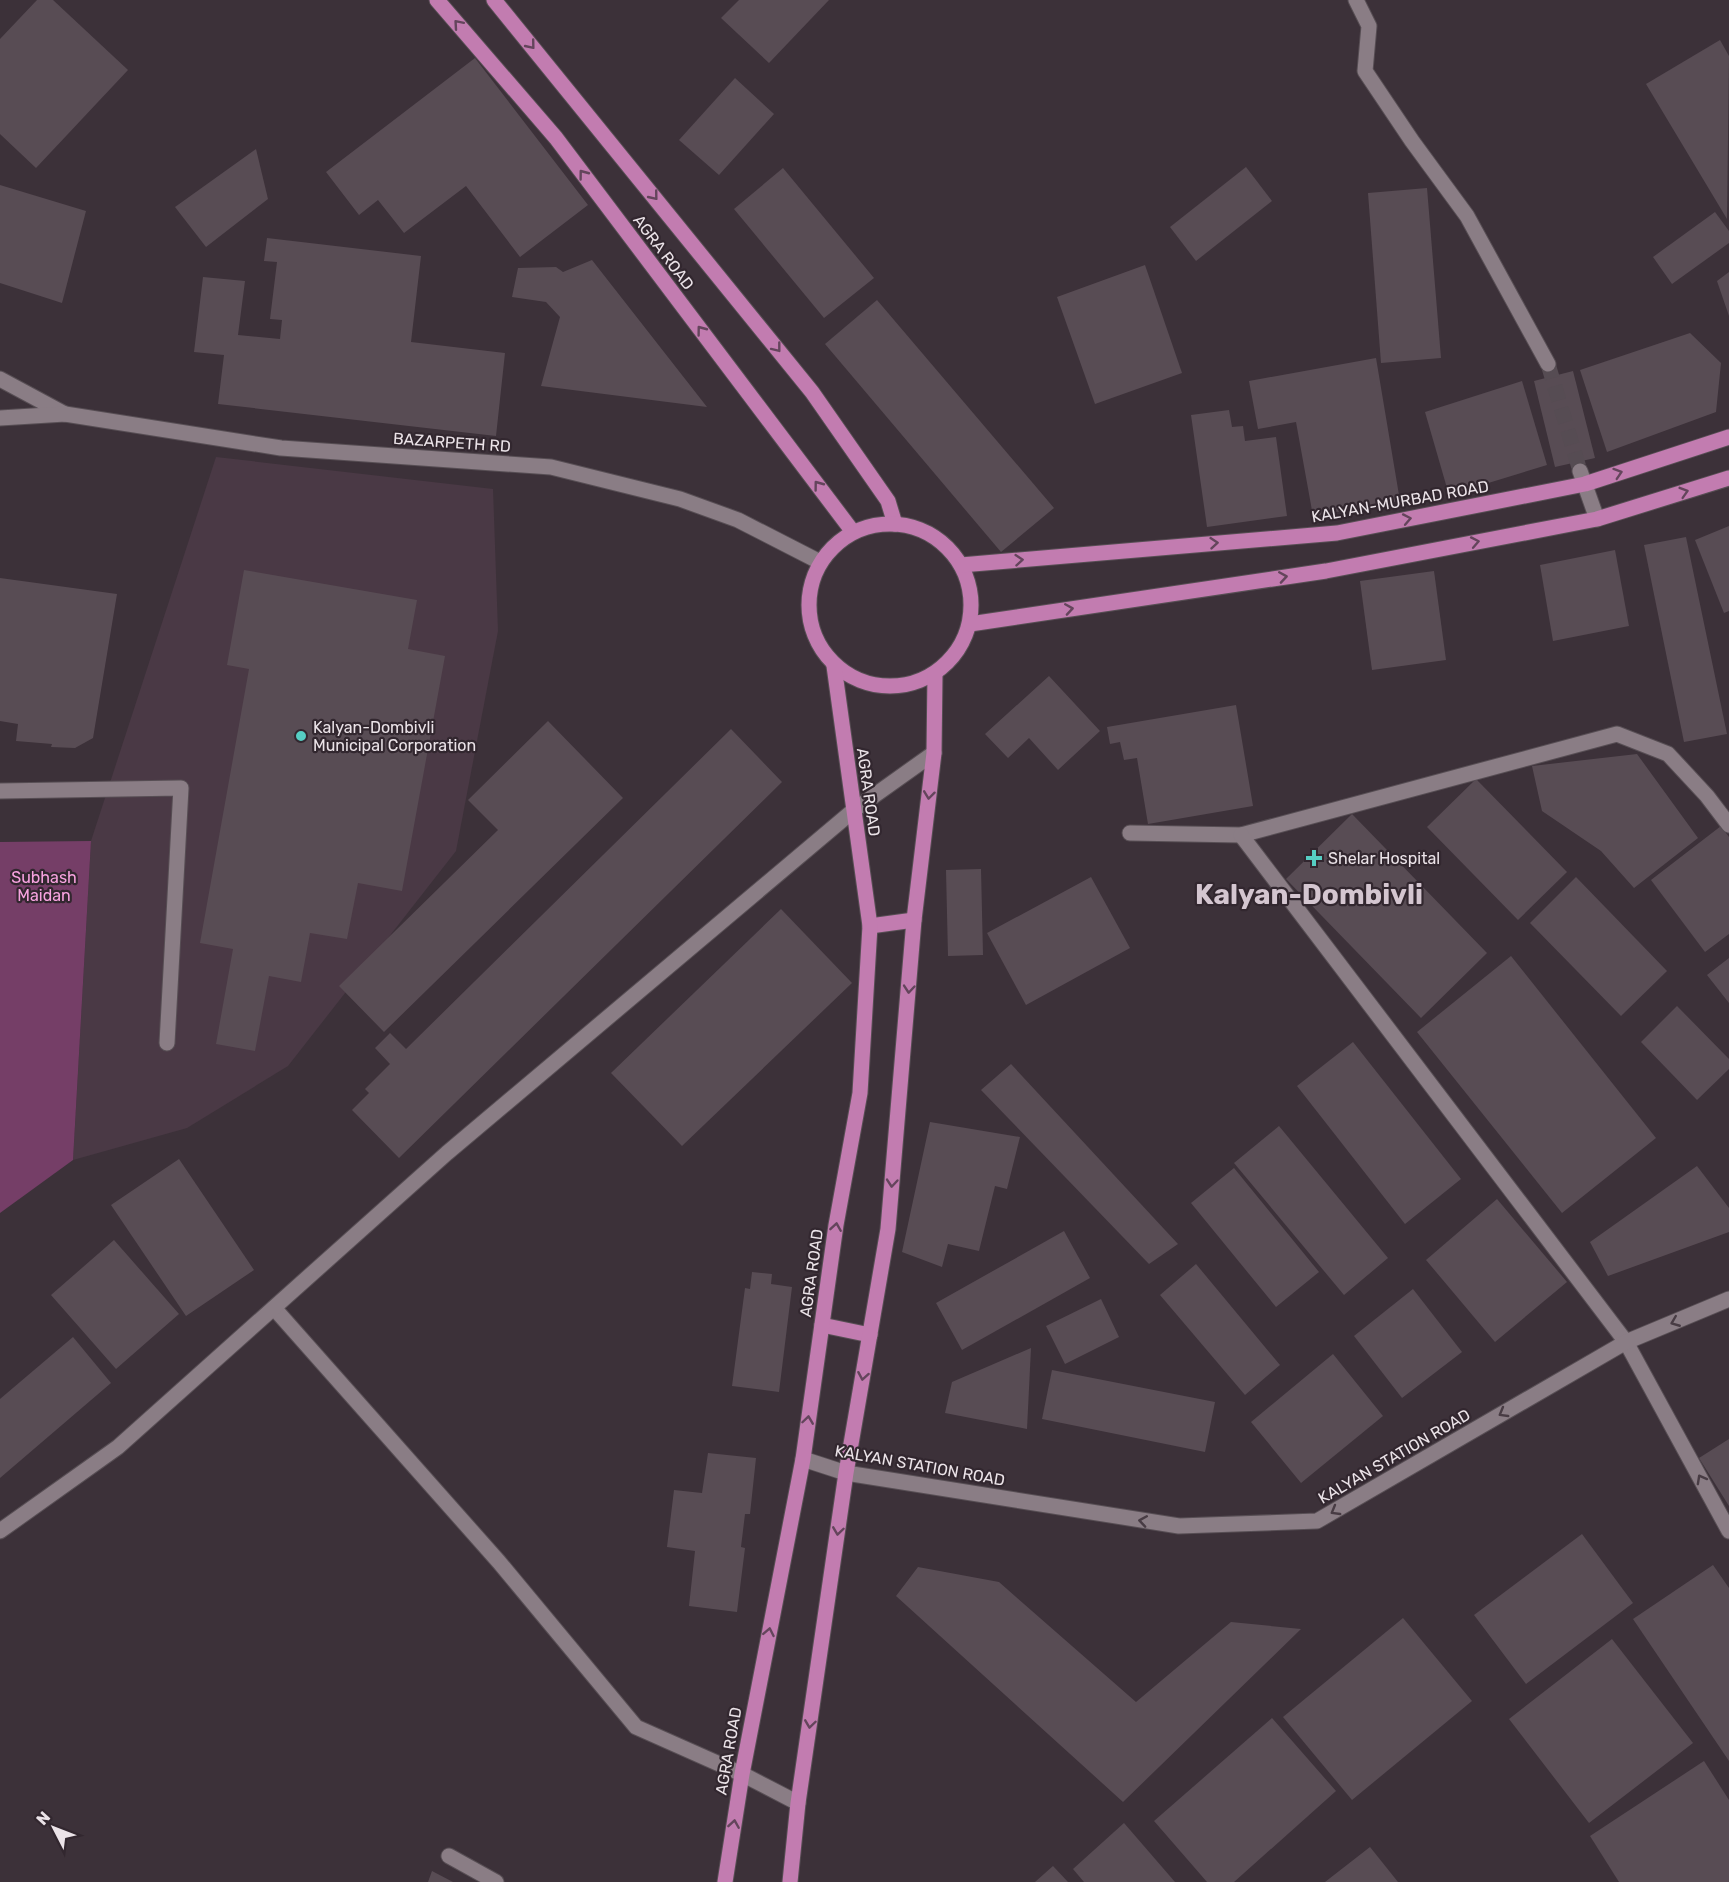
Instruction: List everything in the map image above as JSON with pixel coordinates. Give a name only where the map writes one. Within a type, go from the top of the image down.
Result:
[{"type":"main road","name":"AGRA ROAD","points":[[437,0],[556,138],[854,532]]},
{"type":"main road","name":"AGRA ROAD","points":[[494,0],[812,392],[888,501],[896,524]]},
{"type":"main road","name":"KALYAN-MURBAD ROAD","points":[[961,565],[1337,533],[1582,477],[1729,437]]},
{"type":"main road","points":[[970,624],[1326,571],[1597,519],[1729,478]]},
{"type":"main road","points":[[896,524],[915,527],[934,536],[950,549],[961,565],[970,594],[970,624],[963,643],[951,660],[935,674],[916,683],[895,687],[875,686],[853,679],[834,666],[820,649],[811,628],[808,605],[811,583],[820,562],[835,545],[854,532],[875,525],[896,524]]},
{"type":"main road","name":"AGRA ROAD","points":[[725,1882],[742,1774],[803,1459],[822,1325],[860,1093],[870,926],[834,666]]},
{"type":"main road","points":[[790,1882],[798,1803],[846,1473],[888,1229],[914,920],[934,753],[935,674]]},
{"type":"main road","points":[[870,926],[914,920]]},
{"type":"main road","points":[[822,1325],[870,1335]]},
{"type":"street","points":[[1356,0],[1369,26],[1365,70],[1412,141],[1467,216],[1548,364]]},
{"type":"street","points":[[0,379],[65,414]]},
{"type":"street","points":[[0,418],[65,414]]},
{"type":"street","name":"BAZARPETH RD","points":[[65,414],[281,448],[550,467],[680,499],[738,520],[820,562]]},
{"type":"street","points":[[1582,477],[1597,519]]},
{"type":"street","points":[[1130,833],[1241,835],[1617,734],[1668,754],[1707,796],[1729,825]]},
{"type":"street","points":[[0,1531],[118,1447],[447,1153],[854,810],[934,753]]},
{"type":"street","points":[[0,791],[181,788],[167,1043]]},
{"type":"street","points":[[1241,835],[1421,1069],[1626,1342],[1729,1531]]},
{"type":"street","name":"KALYAN STATION ROAD","points":[[803,1459],[846,1473],[1179,1526],[1317,1521],[1626,1342],[1729,1299]]},
{"type":"street","points":[[274,1308],[491,1553],[636,1727],[742,1774],[798,1803]]},
{"type":"street","points":[[449,1856],[496,1882]]},
{"type":"shaded area","name":"Kalyan-Dombivli Municipal Corporation","points":[[216,457],[493,489],[498,631],[456,851],[288,1066],[187,1128],[73,1160],[91,841]]},
{"type":"green space","name":"Subhash Maidan","points":[[91,841],[73,1160],[0,1213],[0,842]]},
{"type":"building","points":[[37,0],[53,0],[128,70],[36,168],[0,134],[0,39]]},
{"type":"building","points":[[739,0],[829,0],[769,63],[721,18]]},
{"type":"building","points":[[1720,40],[1729,56],[1727,219],[1646,84]]},
{"type":"building","points":[[475,58],[588,205],[520,257],[466,186],[404,233],[378,200],[359,215],[326,172]]},
{"type":"building","points":[[735,78],[774,114],[719,175],[679,140]]},
{"type":"building","points":[[256,149],[268,199],[206,247],[175,207]]},
{"type":"building","points":[[1246,167],[1272,201],[1196,261],[1170,227]]},
{"type":"building","points":[[783,168],[874,278],[824,318],[734,209]]},
{"type":"building","points":[[0,185],[86,211],[62,303],[0,283]]},
{"type":"building","points":[[1427,188],[1441,358],[1381,363],[1368,193]]},
{"type":"building","points":[[1715,212],[1729,231],[1729,243],[1672,284],[1653,257]]},
{"type":"building","points":[[267,238],[421,256],[411,342],[505,353],[496,436],[218,404],[224,355],[194,352],[203,277],[245,281],[238,335],[280,339],[282,320],[270,319],[277,262],[264,261]]},
{"type":"building","points":[[592,260],[707,407],[541,386],[560,317],[546,302],[512,297],[518,268],[556,267],[563,272]]},
{"type":"building","points":[[1145,265],[1182,373],[1095,404],[1057,297]]},
{"type":"building","points":[[1729,272],[1729,316],[1717,281]]},
{"type":"building","points":[[877,300],[1054,508],[1001,552],[825,344]]},
{"type":"building","points":[[1690,333],[1721,363],[1716,412],[1607,452],[1580,370]]},
{"type":"building","points":[[1376,358],[1400,501],[1313,516],[1296,422],[1258,429],[1249,381]]},
{"type":"building","points":[[1573,371],[1595,458],[1555,467],[1534,381]]},
{"type":"building","points":[[1522,381],[1547,465],[1449,495],[1425,412]]},
{"type":"building","points":[[1229,410],[1232,427],[1243,426],[1245,441],[1276,437],[1287,516],[1207,527],[1191,415]]},
{"type":"building","points":[[1729,526],[1729,611],[1724,613],[1695,540]]},
{"type":"building","points":[[1686,537],[1727,734],[1684,742],[1644,545]]},
{"type":"building","points":[[1615,550],[1629,626],[1553,641],[1540,565]]},
{"type":"building","points":[[244,570],[417,600],[408,649],[445,656],[402,891],[358,883],[347,939],[310,933],[301,982],[269,976],[255,1051],[216,1044],[233,949],[200,943],[249,669],[227,665]]},
{"type":"building","points":[[1434,571],[1446,660],[1372,670],[1360,581]]},
{"type":"building","points":[[0,578],[117,594],[93,738],[75,748],[51,747],[52,744],[16,741],[18,724],[0,721]]},
{"type":"building","points":[[1049,676],[1100,731],[1058,770],[1029,738],[1008,758],[985,734]]},
{"type":"building","points":[[1236,705],[1253,806],[1148,824],[1137,758],[1124,760],[1120,742],[1110,744],[1107,727]]},
{"type":"building","points":[[548,721],[623,798],[384,1032],[339,986],[498,830],[468,800]]},
{"type":"building","points":[[731,729],[782,782],[399,1158],[352,1110],[369,1093],[365,1089],[390,1064],[375,1048],[390,1033],[406,1049]]},
{"type":"building","points":[[1637,754],[1698,838],[1634,888],[1601,851],[1542,811],[1532,766]]},
{"type":"building","points":[[1476,779],[1567,872],[1518,920],[1427,827]]},
{"type":"building","points":[[1352,814],[1487,953],[1421,1018],[1286,879]]},
{"type":"building","points":[[1721,826],[1729,837],[1729,934],[1705,952],[1651,880]]},
{"type":"building","points":[[981,869],[983,955],[948,956],[946,870]]},
{"type":"building","points":[[1091,877],[1130,948],[1026,1005],[987,933]]},
{"type":"building","points":[[1576,877],[1667,971],[1621,1016],[1530,923]]},
{"type":"building","points":[[781,909],[852,983],[682,1146],[611,1073]]},
{"type":"building","points":[[1511,956],[1656,1138],[1562,1213],[1417,1032]]},
{"type":"building","points":[[1729,958],[1729,1003],[1707,975]]},
{"type":"building","points":[[1677,1006],[1729,1059],[1729,1069],[1697,1100],[1641,1042]]},
{"type":"building","points":[[1353,1042],[1461,1179],[1405,1224],[1297,1086]]},
{"type":"building","points":[[1011,1064],[1178,1244],[1149,1264],[981,1090]]},
{"type":"building","points":[[930,1122],[1020,1137],[1007,1189],[995,1186],[979,1251],[948,1244],[942,1267],[902,1252]]},
{"type":"building","points":[[1279,1126],[1388,1258],[1344,1295],[1234,1163]]},
{"type":"building","points":[[179,1159],[254,1270],[186,1316],[111,1205]]},
{"type":"building","points":[[1697,1166],[1729,1208],[1729,1232],[1608,1276],[1590,1242]]},
{"type":"building","points":[[1234,1168],[1319,1272],[1276,1307],[1191,1203]]},
{"type":"building","points":[[1497,1199],[1567,1282],[1495,1342],[1426,1260]]},
{"type":"building","points":[[1064,1231],[1090,1278],[962,1350],[936,1303]]},
{"type":"building","points":[[114,1240],[179,1314],[116,1369],[51,1295]]},
{"type":"building","points":[[1196,1264],[1280,1365],[1245,1395],[1160,1295]]},
{"type":"building","points":[[752,1272],[772,1274],[771,1284],[792,1287],[779,1392],[732,1386],[745,1288],[750,1289]]},
{"type":"building","points":[[1413,1289],[1462,1352],[1402,1398],[1354,1336]]},
{"type":"building","points":[[1101,1299],[1119,1337],[1065,1364],[1046,1326]]},
{"type":"building","points":[[73,1337],[111,1383],[0,1478],[0,1399]]},
{"type":"building","points":[[1031,1348],[1027,1429],[945,1413],[952,1382]]},
{"type":"building","points":[[1333,1354],[1383,1416],[1301,1483],[1251,1422]]},
{"type":"building","points":[[1052,1370],[1215,1402],[1205,1452],[1042,1419]]},
{"type":"building","points":[[1729,1439],[1729,1506],[1699,1458]]},
{"type":"building","points":[[708,1453],[756,1458],[750,1514],[745,1514],[741,1547],[745,1548],[737,1612],[689,1606],[695,1551],[667,1547],[674,1490],[702,1493]]},
{"type":"building","points":[[1582,1534],[1633,1603],[1526,1684],[1474,1615]]},
{"type":"building","points":[[1713,1565],[1729,1588],[1729,1761],[1633,1619]]},
{"type":"building","points":[[918,1567],[999,1582],[1136,1702],[1231,1622],[1301,1629],[1123,1802],[896,1596]]},
{"type":"building","points":[[1403,1618],[1472,1701],[1352,1800],[1283,1717]]},
{"type":"building","points":[[1612,1639],[1693,1743],[1589,1823],[1509,1719]]},
{"type":"building","points":[[1272,1718],[1336,1791],[1234,1882],[1207,1882],[1154,1821]]},
{"type":"building","points":[[1704,1761],[1729,1800],[1729,1882],[1619,1882],[1590,1836]]},
{"type":"building","points":[[1124,1823],[1175,1882],[1084,1882],[1073,1869]]},
{"type":"building","points":[[1370,1847],[1398,1882],[1325,1882]]},
{"type":"building","points":[[1053,1866],[1068,1882],[1035,1882]]},
{"type":"building","points":[[432,1871],[453,1882],[428,1882]]},
{"type":"tunnel","points":[[1548,364],[1580,471]]},
{"type":"place","name":"Kalyan-Dombivli Municipal Corporation","points":[[301,736]]},
{"type":"place","name":"Shelar Hospital","points":[[1314,858]]},
{"type":"district","name":"Kalyan-Dombivli","points":[[1309,894]]}]
